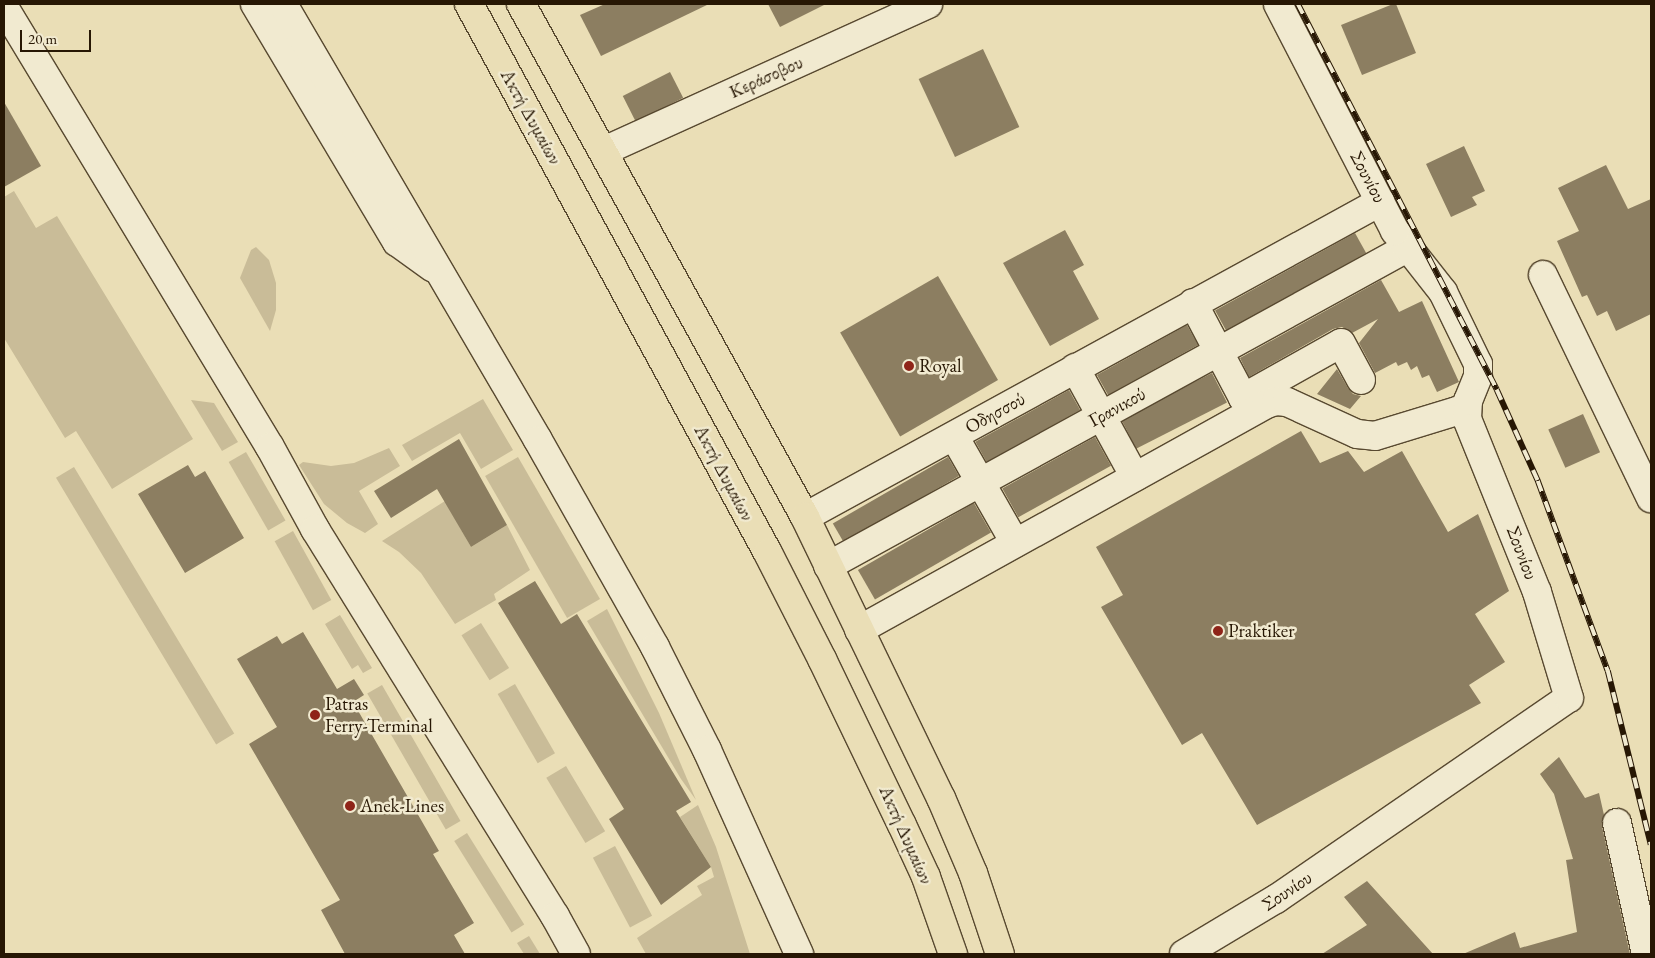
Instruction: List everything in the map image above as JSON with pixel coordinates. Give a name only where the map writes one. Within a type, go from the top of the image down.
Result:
[{"type":"main road","name":"Ακτή Δυμαίων","points":[[469,4],[759,536],[822,659],[926,877],[953,954]]},
{"type":"main road","points":[[521,4],[604,151],[804,517],[906,722],[964,849],[1000,954]]},
{"type":"street","points":[[255,4],[397,242],[440,274]]},
{"type":"street","points":[[282,4],[655,647],[707,750],[798,953]]},
{"type":"street","name":"Κεράσοβου","points":[[604,151],[928,4]]},
{"type":"street","name":"Σουνίου","points":[[1184,954],[1276,899],[1569,698],[1537,592],[1506,511],[1470,431],[1466,412],[1478,376],[1478,364],[1442,292],[1407,248],[1380,202],[1278,4]]},
{"type":"street","points":[[4,7],[270,447],[315,529],[555,916],[576,954]]},
{"type":"street","name":"Οδησσού","points":[[804,517],[1380,202]]},
{"type":"street","name":"Γρανικού","points":[[828,566],[1407,248]]},
{"type":"street","points":[[1543,275],[1651,498]]},
{"type":"street","points":[[1193,303],[1219,352],[1252,402]]},
{"type":"street","points":[[859,630],[1135,477],[1341,342],[1361,380]]},
{"type":"street","points":[[1075,368],[1135,477]]},
{"type":"street","points":[[1252,402],[1288,402],[1357,434],[1375,436],[1457,411],[1466,412]]},
{"type":"street","points":[[954,436],[1014,543]]},
{"type":"street","points":[[1617,823],[1646,954]]},
{"type":"shaded area","points":[[14,191],[36,228],[57,216],[193,439],[112,489],[76,431],[65,438],[4,338],[4,197]]},
{"type":"shaded area","points":[[256,247],[269,260],[276,283],[276,310],[270,331],[240,278],[251,250]]},
{"type":"shaded area","points":[[483,399],[513,450],[481,469],[460,433],[412,461],[402,445]]},
{"type":"shaded area","points":[[191,400],[214,403],[238,442],[222,451]]},
{"type":"shaded area","points":[[389,448],[400,466],[359,491],[378,524],[365,533],[347,523],[324,504],[299,465],[303,462],[331,466],[354,463]]},
{"type":"shaded area","points":[[246,452],[286,520],[268,530],[229,462]]},
{"type":"shaded area","points":[[518,457],[600,599],[567,618],[485,476]]},
{"type":"shaded area","points":[[74,467],[234,734],[216,744],[56,478]]},
{"type":"shaded area","points":[[445,501],[471,547],[507,525],[530,570],[494,594],[496,600],[455,624],[421,573],[399,552],[382,541]]},
{"type":"shaded area","points":[[293,531],[331,600],[313,610],[275,541]]},
{"type":"shaded area","points":[[607,609],[659,713],[696,800],[681,779],[587,621]]},
{"type":"shaded area","points":[[340,615],[372,668],[363,673],[358,665],[352,669],[325,624]]},
{"type":"shaded area","points":[[481,623],[509,668],[490,680],[461,635]]},
{"type":"shaded area","points":[[515,684],[555,753],[538,763],[498,694]]},
{"type":"shaded area","points":[[382,685],[461,821],[446,829],[367,694]]},
{"type":"shaded area","points":[[566,766],[605,831],[585,843],[546,778]]},
{"type":"shaded area","points":[[698,805],[716,847],[750,954],[646,954],[637,938],[702,895],[697,886],[714,877],[711,867],[680,817]]},
{"type":"shaded area","points":[[467,833],[524,925],[512,933],[454,841]]},
{"type":"shaded area","points":[[615,846],[652,916],[630,927],[593,858]]},
{"type":"shaded area","points":[[529,936],[540,954],[524,954],[517,943]]},
{"type":"building","points":[[605,4],[709,4],[601,56],[580,15]]},
{"type":"building","points":[[768,4],[826,4],[780,27]]},
{"type":"building","points":[[1396,4],[1416,53],[1362,75],[1341,25]]},
{"type":"building","points":[[983,49],[1019,127],[955,157],[919,79]]},
{"type":"building","points":[[670,72],[683,98],[636,122],[623,96]]},
{"type":"building","points":[[4,102],[41,166],[4,187]]},
{"type":"building","points":[[1464,146],[1485,191],[1472,197],[1477,205],[1451,217],[1426,164]]},
{"type":"building","points":[[1606,165],[1628,209],[1651,199],[1651,314],[1616,331],[1607,311],[1597,316],[1587,295],[1582,297],[1557,241],[1579,231],[1558,188]]},
{"type":"building","points":[[1065,230],[1084,265],[1073,271],[1099,319],[1050,346],[1003,263]]},
{"type":"building","points":[[1355,233],[1366,253],[1226,331],[1215,311]]},
{"type":"building","points":[[938,276],[998,380],[900,436],[840,332]]},
{"type":"building","points":[[1381,280],[1399,312],[1422,301],[1459,382],[1437,392],[1429,375],[1422,378],[1417,366],[1411,370],[1407,362],[1398,366],[1396,362],[1375,373],[1359,343],[1378,319],[1352,333],[1342,327],[1333,329],[1249,377],[1240,358]]},
{"type":"building","points":[[1187,325],[1198,345],[1108,395],[1097,375]]},
{"type":"building","points":[[1337,369],[1353,394],[1361,396],[1350,409],[1317,394]]},
{"type":"building","points":[[1212,373],[1227,402],[1136,449],[1121,419]]},
{"type":"building","points":[[1069,390],[1080,410],[987,462],[975,442]]},
{"type":"building","points":[[1583,414],[1600,452],[1565,468],[1548,429]]},
{"type":"building","points":[[1301,431],[1320,463],[1348,451],[1364,472],[1402,451],[1448,532],[1478,514],[1509,591],[1475,614],[1505,662],[1469,685],[1481,703],[1257,825],[1202,733],[1182,745],[1101,607],[1123,595],[1096,547]]},
{"type":"building","points":[[1095,437],[1111,466],[1018,517],[1002,488]]},
{"type":"building","points":[[459,439],[507,525],[471,547],[437,489],[391,518],[374,491]]},
{"type":"building","points":[[948,457],[959,476],[844,543],[833,524]]},
{"type":"building","points":[[188,465],[195,477],[205,471],[244,538],[185,573],[138,494]]},
{"type":"building","points":[[974,503],[991,532],[875,599],[858,570]]},
{"type":"building","points":[[535,581],[561,624],[577,614],[691,802],[676,811],[711,867],[661,905],[609,819],[624,809],[498,603]]},
{"type":"building","name":"Patras Ferry-Terminal","points":[[303,632],[337,689],[354,679],[364,695],[353,702],[439,851],[433,854],[474,923],[454,935],[465,954],[345,954],[321,910],[340,900],[249,744],[277,727],[237,659],[277,636],[282,644]]},
{"type":"building","points":[[1559,757],[1585,798],[1599,793],[1604,815],[1602,826],[1630,954],[1463,954],[1515,932],[1520,948],[1577,932],[1566,860],[1573,859],[1554,794],[1540,774]]},
{"type":"building","points":[[1367,881],[1433,954],[1322,954],[1367,925],[1344,897]]},
{"type":"railway","points":[[1298,4],[1497,390],[1538,481],[1608,671],[1651,845]]},
{"type":"place","name":"Royal","points":[[909,366]]},
{"type":"place","name":"Praktiker","points":[[1218,631]]},
{"type":"place","name":"Patras Ferry-Terminal","points":[[315,715]]},
{"type":"place","name":"Anek-Lines","points":[[350,806]]}]
